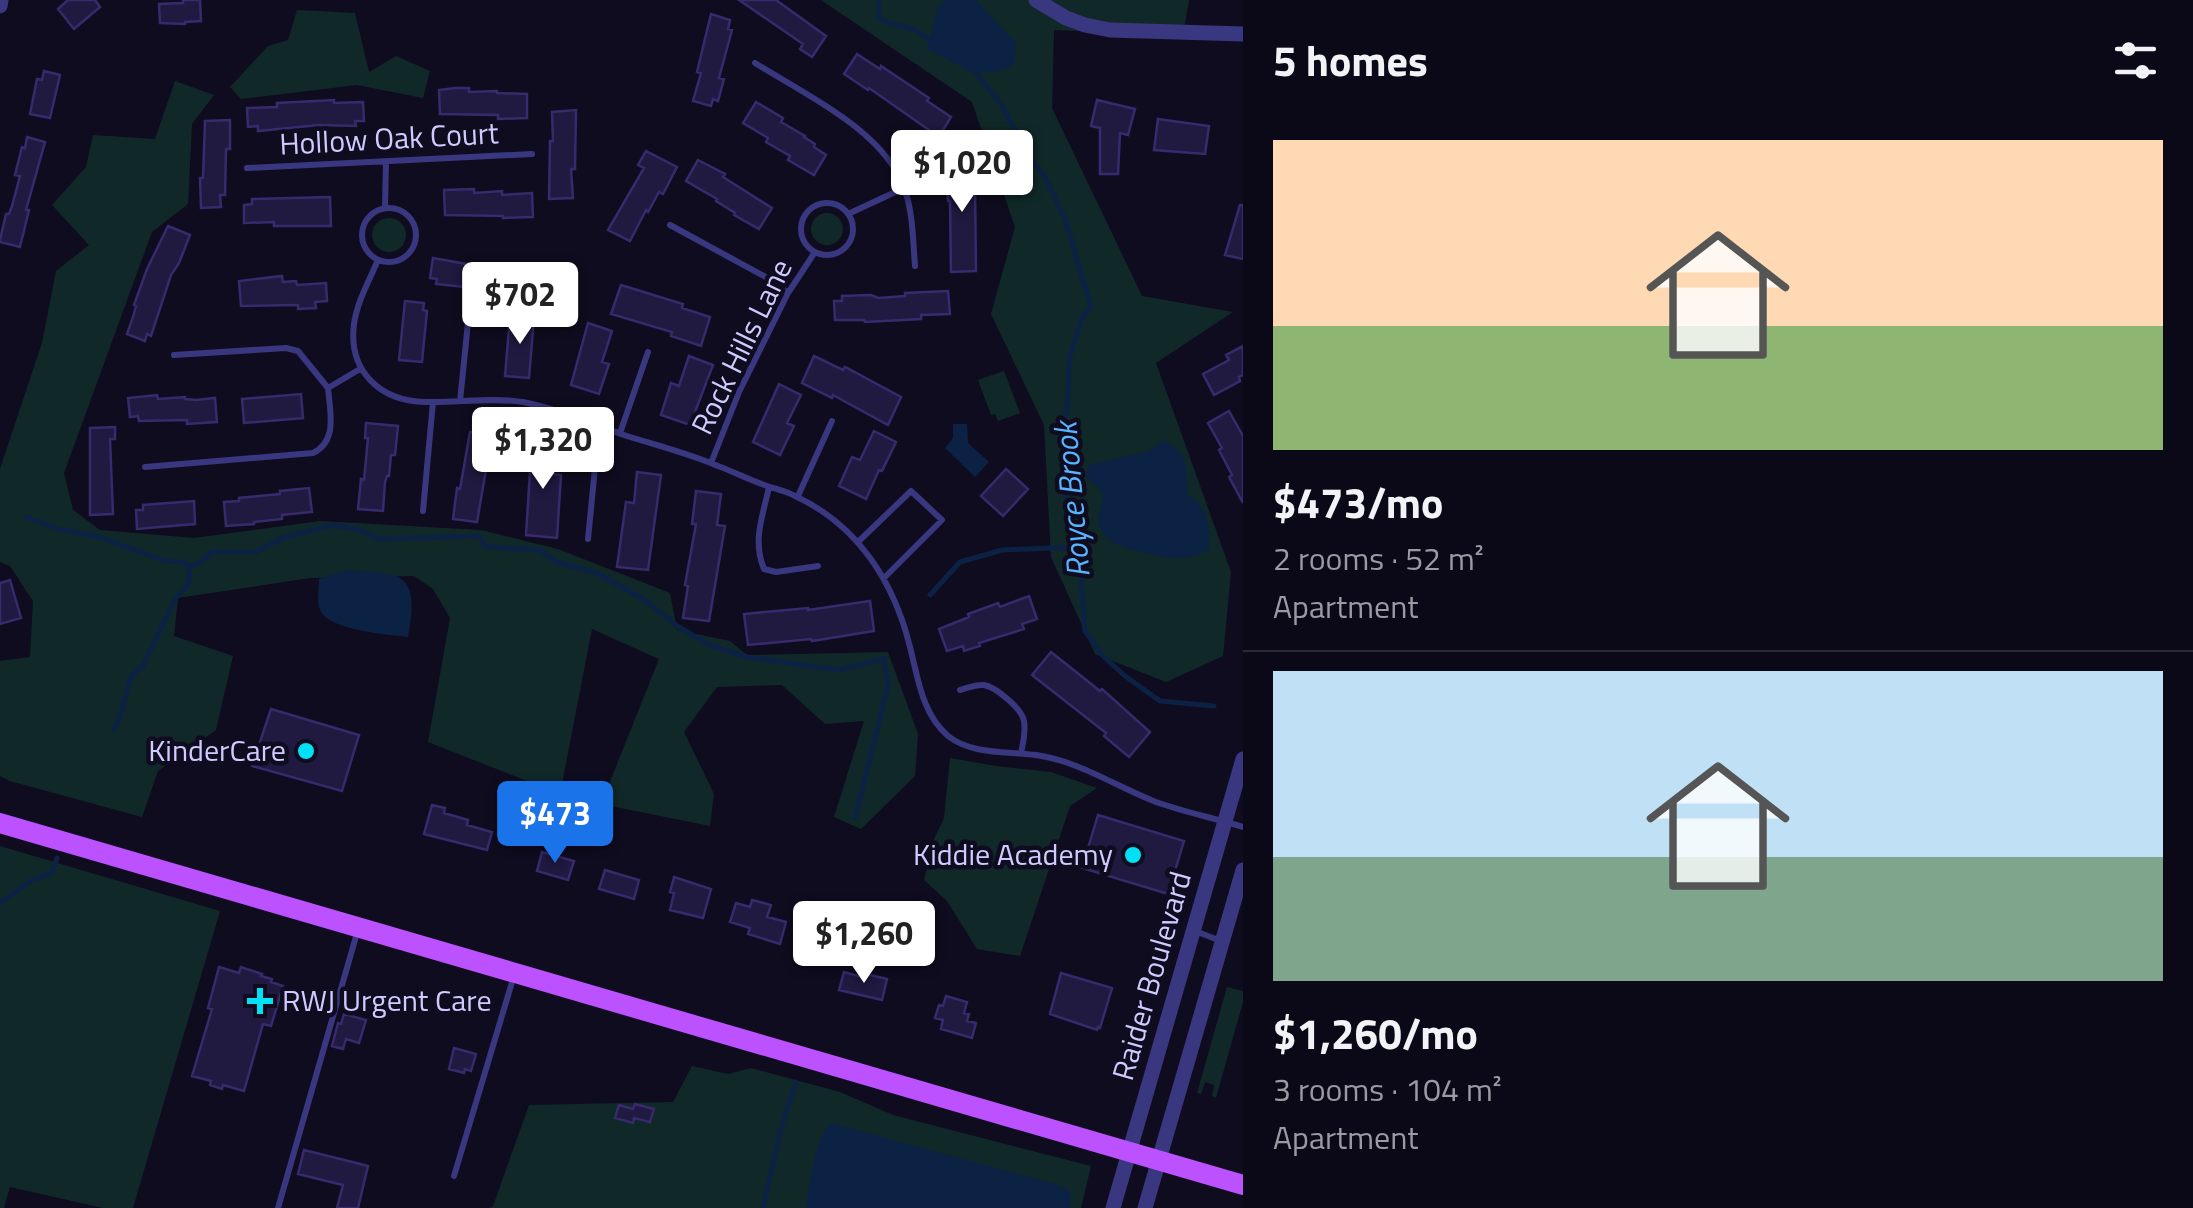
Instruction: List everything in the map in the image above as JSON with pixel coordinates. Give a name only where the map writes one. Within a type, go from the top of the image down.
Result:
[{"type":"main road","points":[[0,823],[1243,1184]]},
{"type":"street","points":[[1036,0],[1066,18],[1110,30],[1243,34]]},
{"type":"street","name":"Raider Boulevard","points":[[1113,1208],[1243,760]]},
{"type":"street","name":"Raider Boulevard","points":[[1144,1208],[1243,870]]},
{"type":"lane","points":[[755,64],[862,131],[882,148],[904,188],[911,216],[915,266]]},
{"type":"lane","name":"Hollow Oak Court","points":[[248,168],[532,154]]},
{"type":"lane","points":[[385,208],[386,162]]},
{"type":"lane","name":"Rock Hills Lane","points":[[848,214],[904,188]]},
{"type":"lane","name":"Rock Hills Lane","points":[[824,203],[848,214],[853,228],[848,244],[836,254],[816,252],[806,244],[802,236],[803,218],[808,211],[824,203]]},
{"type":"lane","points":[[385,208],[403,211],[415,225],[416,244],[405,258],[396,262],[378,260],[365,248],[362,232],[370,216],[385,208]]},
{"type":"lane","points":[[670,225],[773,280],[788,293]]},
{"type":"lane","name":"Rock Hills Lane","points":[[711,463],[739,392],[788,293],[816,252]]},
{"type":"lane","points":[[378,260],[356,312],[354,348],[360,370],[388,394],[433,402],[493,399],[552,409],[798,496],[859,541],[884,578],[905,625],[922,694],[932,718],[949,736],[964,745],[986,750],[1066,762],[1157,802],[1243,827]]},
{"type":"lane","points":[[460,401],[469,313]]},
{"type":"lane","points":[[145,466],[312,452],[324,448],[329,439],[328,388],[298,351],[286,348],[174,356]]},
{"type":"lane","points":[[620,433],[648,352]]},
{"type":"lane","points":[[328,388],[360,370]]},
{"type":"lane","points":[[423,511],[433,402]]},
{"type":"lane","points":[[798,496],[832,421]]},
{"type":"lane","points":[[588,539],[595,468],[606,428]]},
{"type":"lane","points":[[769,486],[759,524],[758,554],[764,569],[776,572],[818,566]]},
{"type":"lane","points":[[859,541],[911,491],[942,520],[884,578]]},
{"type":"lane","points":[[960,690],[988,685],[1015,706],[1025,726],[1021,753]]},
{"type":"lane","points":[[278,1208],[359,927]]},
{"type":"lane","points":[[1193,930],[1222,942]]},
{"type":"lane","points":[[454,1176],[514,972]]},
{"type":"path","points":[[761,304],[768,290]]},
{"type":"green space","points":[[821,0],[1189,0],[1183,35],[1054,30],[1052,108],[1142,296],[1233,312],[1156,363],[1231,572],[1223,656],[1166,682],[1095,654],[1051,557],[1044,425],[991,314],[1015,227],[972,102]]},
{"type":"green space","points":[[297,10],[355,13],[369,72],[396,56],[430,71],[423,98],[357,85],[241,99],[230,87],[268,46],[288,40]]},
{"type":"green space","points":[[175,81],[214,95],[192,124],[188,204],[152,232],[64,473],[73,510],[100,530],[194,538],[320,521],[481,530],[558,549],[670,593],[677,630],[730,641],[747,655],[888,652],[918,734],[915,776],[861,829],[834,817],[864,721],[825,724],[782,685],[717,687],[684,732],[714,794],[710,826],[601,804],[659,659],[592,629],[560,794],[428,742],[450,618],[433,589],[414,576],[310,578],[178,598],[174,636],[233,656],[216,730],[158,771],[142,817],[0,776],[0,661],[30,657],[33,601],[10,566],[0,562],[0,469],[42,343],[56,271],[89,245],[52,205],[86,167],[93,135],[155,139]]},
{"type":"green space","points":[[827,213],[839,217],[843,229],[839,241],[827,245],[815,241],[811,229],[815,217]]},
{"type":"green space","points":[[389,218],[401,223],[406,235],[401,247],[389,252],[377,247],[372,235],[377,223]]},
{"type":"green space","points":[[1004,371],[1020,413],[998,421],[995,414],[991,415],[978,380]]},
{"type":"green space","points":[[950,758],[1051,772],[1097,788],[1070,806],[1020,956],[977,949],[947,901],[924,880],[934,839],[944,818]]},
{"type":"green space","points":[[0,846],[220,911],[133,1208],[103,1208],[10,1187],[4,1208],[0,1208]]},
{"type":"green space","points":[[1227,987],[1243,991],[1243,1002],[1216,1098],[1212,1096],[1214,1085],[1205,1082],[1201,1094],[1197,1093]]},
{"type":"green space","points":[[692,1066],[728,1074],[751,1068],[840,1092],[893,1115],[1091,1166],[1081,1208],[489,1208],[493,1206],[529,1105],[673,1102]]},
{"type":"water","points":[[947,0],[976,0],[1016,43],[1014,65],[999,71],[973,73],[927,49],[938,6]]},
{"type":"water","points":[[953,424],[967,424],[968,443],[989,462],[975,477],[945,448],[953,438]]},
{"type":"water","points":[[1164,440],[1183,457],[1188,495],[1204,511],[1209,549],[1199,555],[1178,558],[1140,552],[1116,543],[1101,530],[1103,497],[1085,477],[1089,465],[1149,451]]},
{"type":"water","points":[[344,570],[393,575],[402,580],[411,599],[408,637],[336,623],[321,612],[319,579]]},
{"type":"water","points":[[831,1123],[1055,1184],[1070,1191],[1070,1208],[806,1208],[817,1151]]},
{"type":"building","points":[[68,0],[95,0],[100,7],[74,29],[58,9]]},
{"type":"building","points":[[200,0],[201,21],[160,23],[159,4]]},
{"type":"building","points":[[739,0],[776,0],[826,36],[812,57],[800,49],[803,44]]},
{"type":"building","points":[[711,14],[730,20],[728,29],[732,30],[719,78],[724,79],[718,101],[713,99],[711,106],[693,101]]},
{"type":"building","points":[[857,54],[929,98],[927,101],[951,117],[939,137],[844,74]]},
{"type":"building","points":[[44,71],[60,75],[50,118],[30,114],[37,79],[42,80]]},
{"type":"building","points":[[439,90],[527,94],[527,118],[440,114]]},
{"type":"building","points":[[334,100],[363,102],[364,121],[355,121],[356,126],[258,131],[258,126],[248,127],[247,108]]},
{"type":"building","points":[[1097,100],[1135,109],[1128,135],[1120,133],[1118,174],[1100,174],[1100,128],[1091,126]]},
{"type":"building","points":[[756,102],[783,118],[781,122],[826,155],[814,175],[788,160],[790,156],[743,123]]},
{"type":"building","points":[[576,110],[573,198],[549,199],[552,112]]},
{"type":"building","points":[[1158,119],[1209,126],[1205,154],[1154,150]]},
{"type":"building","points":[[230,120],[225,195],[220,195],[221,207],[201,208],[205,121]]},
{"type":"building","points":[[27,137],[45,142],[20,247],[0,240],[20,176],[15,175]]},
{"type":"building","points":[[646,151],[677,167],[663,194],[659,192],[646,210],[630,241],[608,230],[644,168],[638,165]]},
{"type":"building","points":[[969,156],[970,185],[975,185],[976,271],[951,272],[946,157]]},
{"type":"building","points":[[698,160],[772,208],[759,229],[686,181]]},
{"type":"building","points":[[474,189],[474,193],[502,191],[502,195],[532,193],[533,217],[445,215],[444,190]]},
{"type":"building","points":[[330,197],[331,226],[244,223],[244,205],[252,204],[252,199]]},
{"type":"building","points":[[1243,205],[1243,259],[1225,255]]},
{"type":"building","points":[[168,226],[190,235],[171,275],[151,336],[147,334],[145,341],[127,334],[147,269]]},
{"type":"building","points":[[433,258],[518,275],[515,299],[436,284],[437,279],[430,278]]},
{"type":"building","points":[[282,276],[283,282],[296,281],[297,285],[326,283],[327,301],[315,302],[316,308],[241,306],[239,281]]},
{"type":"building","points":[[621,285],[683,304],[682,308],[710,317],[701,346],[671,336],[672,332],[611,314]]},
{"type":"building","points":[[948,291],[950,314],[865,322],[835,320],[834,301],[842,301],[842,296],[878,298]]},
{"type":"building","points":[[405,301],[424,303],[423,310],[427,311],[422,362],[399,360]]},
{"type":"building","points":[[510,316],[534,318],[529,378],[505,376]]},
{"type":"building","points":[[588,323],[612,331],[602,362],[609,364],[599,394],[571,385]]},
{"type":"building","points":[[1243,346],[1240,381],[1214,395],[1203,374],[1229,360],[1226,355]]},
{"type":"building","points":[[689,356],[713,365],[690,425],[661,415],[671,383],[679,386]]},
{"type":"building","points":[[814,356],[843,370],[845,367],[901,397],[888,425],[802,383]]},
{"type":"building","points":[[779,384],[801,395],[787,423],[794,426],[780,455],[753,442]]},
{"type":"building","points":[[301,394],[303,418],[244,423],[242,399]]},
{"type":"building","points":[[157,395],[158,399],[215,398],[217,422],[187,424],[187,420],[139,421],[138,416],[130,417],[128,398]]},
{"type":"building","points":[[1229,411],[1243,436],[1243,503],[1208,423]]},
{"type":"building","points":[[366,423],[398,426],[395,455],[391,455],[385,482],[383,511],[358,509],[368,438]]},
{"type":"building","points":[[115,427],[115,439],[110,439],[113,514],[90,515],[90,428]]},
{"type":"building","points":[[874,431],[896,442],[866,499],[839,486],[852,457],[860,460]]},
{"type":"building","points":[[470,432],[492,435],[477,522],[453,519]]},
{"type":"building","points":[[532,440],[556,442],[553,474],[561,475],[557,538],[526,535]]},
{"type":"building","points":[[1006,469],[1028,489],[1003,516],[981,496]]},
{"type":"building","points":[[637,472],[661,475],[648,570],[617,567],[626,502],[634,503]]},
{"type":"building","points":[[309,488],[312,512],[226,526],[224,502]]},
{"type":"building","points":[[696,491],[721,494],[717,525],[725,526],[709,621],[683,618],[696,524],[692,524]]},
{"type":"building","points":[[194,501],[195,524],[137,529],[136,510],[143,510],[143,505]]},
{"type":"building","points":[[10,580],[21,618],[0,624],[0,583]]},
{"type":"building","points":[[1029,596],[1037,619],[1022,624],[1024,629],[964,651],[963,646],[947,651],[939,629],[998,603],[1000,607]]},
{"type":"building","points":[[870,601],[874,631],[812,641],[748,645],[744,614]]},
{"type":"building","points":[[1051,652],[1102,689],[1150,732],[1129,757],[1104,736],[1106,733],[1032,675]]},
{"type":"building","name":"KinderCare","points":[[271,709],[359,735],[342,791],[252,766]]},
{"type":"building","points":[[432,805],[468,820],[467,825],[492,832],[487,850],[424,834]]},
{"type":"building","name":"Kiddie Academy","points":[[1098,815],[1184,841],[1168,894],[1082,868]]},
{"type":"building","points":[[542,852],[574,861],[568,880],[537,871]]},
{"type":"building","points":[[605,870],[639,880],[634,899],[599,889]]},
{"type":"building","points":[[674,877],[711,889],[703,918],[670,910]]},
{"type":"building","points":[[752,900],[771,905],[767,917],[786,922],[780,944],[748,934],[750,928],[730,922],[736,903],[750,907]]},
{"type":"building","points":[[219,967],[239,973],[241,967],[283,986],[271,1026],[263,1024],[244,1091],[223,1085],[222,1089],[192,1076],[212,1009],[208,1008]]},
{"type":"building","points":[[844,972],[887,979],[882,1000],[839,990]]},
{"type":"building","points":[[1061,973],[1112,988],[1100,1028],[1050,1014]]},
{"type":"building","points":[[946,996],[967,1002],[967,1021],[976,1023],[972,1038],[941,1029],[943,1020],[935,1018]]},
{"type":"building","points":[[344,1014],[366,1020],[359,1043],[346,1039],[343,1049],[332,1046]]},
{"type":"building","points":[[454,1048],[476,1054],[471,1071],[449,1069]]},
{"type":"building","points":[[635,1104],[654,1109],[650,1122],[615,1118],[619,1105],[633,1109]]},
{"type":"building","points":[[304,1150],[368,1166],[358,1208],[337,1208],[343,1185],[298,1174]]},
{"type":"waterway","name":"Royce Brook","points":[[879,0],[879,17],[887,23],[914,29],[932,42]]},
{"type":"waterway","name":"Royce Brook","points":[[974,71],[1001,104],[1026,152],[1045,177],[1065,219],[1091,307],[1083,316],[1070,355],[1061,436],[1065,491],[1080,563],[1085,631],[1104,657],[1160,701],[1214,706]]},
{"type":"waterway","points":[[26,517],[190,566],[200,563],[211,552],[256,552],[283,538],[332,525],[360,530],[380,539],[479,536],[486,547],[540,550],[556,562],[596,573],[642,598],[677,626],[712,646],[747,657],[838,670],[884,659],[888,685],[855,818]]},
{"type":"waterway","points":[[930,595],[960,562],[1002,550],[1074,547]]},
{"type":"waterway","points":[[114,730],[131,676],[143,666],[175,599],[188,585],[190,566]]},
{"type":"waterway","points":[[0,903],[32,880],[52,873],[57,858]]},
{"type":"waterway","points":[[763,1208],[796,1082]]},
{"type":"place","name":"KinderCare","points":[[306,751]]},
{"type":"place","name":"Kiddie Academy","points":[[1133,855]]},
{"type":"place","name":"RWJ Urgent Care","points":[[260,1001]]}]
